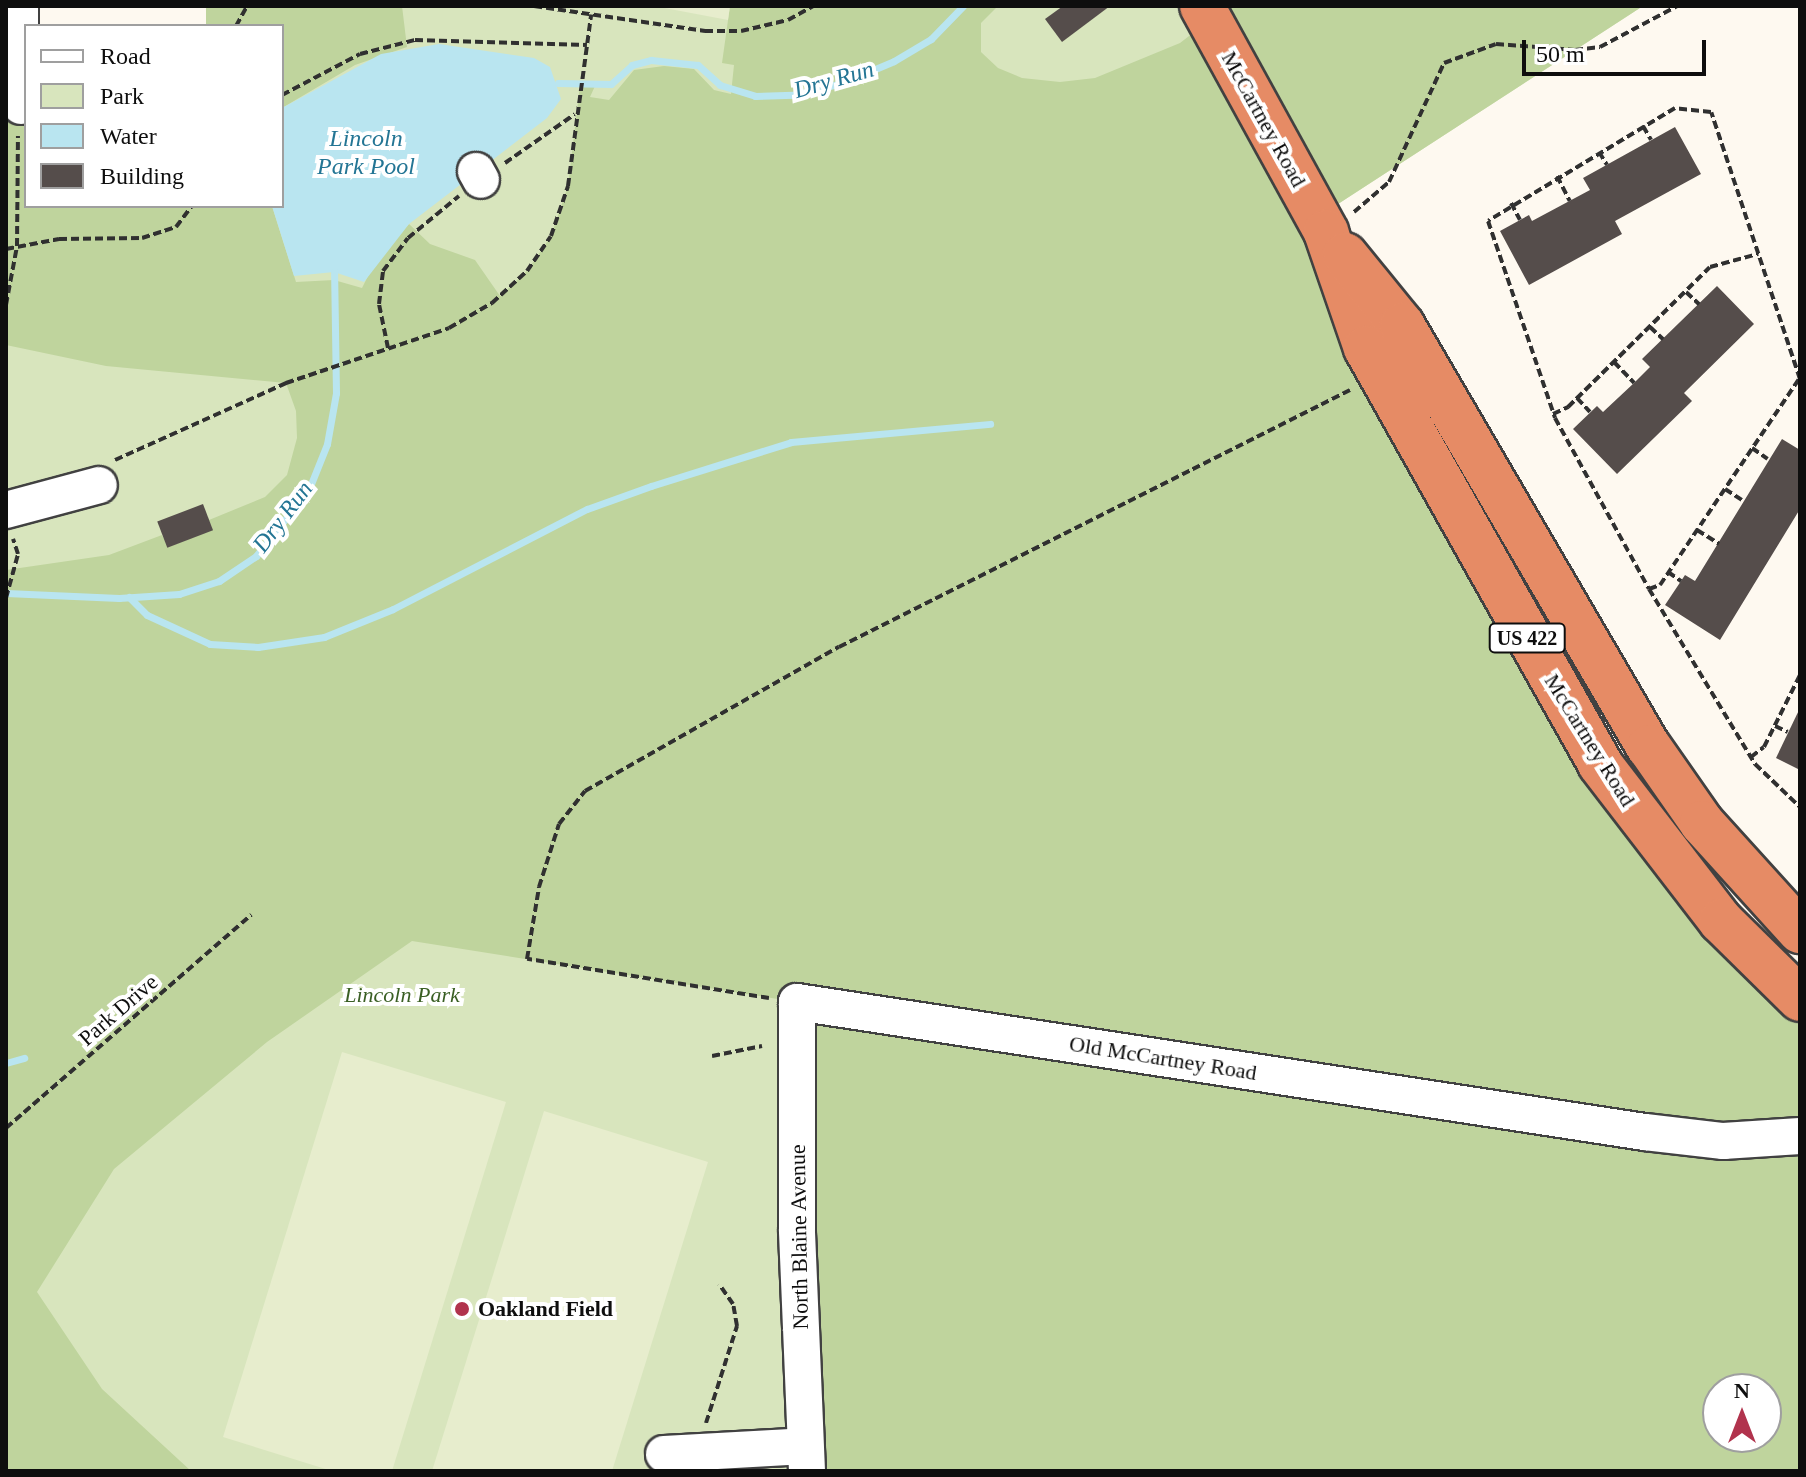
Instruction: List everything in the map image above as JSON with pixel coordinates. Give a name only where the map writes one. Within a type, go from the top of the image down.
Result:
[{"type":"highway","name":"McCartney Road","points":[[1202,6],[1320,222],[1381,374],[1600,764],[1721,921],[1800,999]]},
{"type":"highway","name":"McCartney Road","points":[[1320,222],[1402,325],[1649,747],[1702,823],[1800,931]]},
{"type":"street","points":[[20,6],[21,106]]},
{"type":"street","points":[[6,510],[99,485]]},
{"type":"street","name":"Old McCartney Road","points":[[797,1002],[1645,1132],[1723,1141],[1800,1136]]},
{"type":"street","name":"North Blaine Avenue","points":[[797,1002],[806,1458]]},
{"type":"street","points":[[680,1453],[806,1458]]},
{"type":"path","points":[[237,24],[247,6]]},
{"type":"path","points":[[534,6],[741,31],[788,20],[813,6]]},
{"type":"path","points":[[1320,222],[1389,182],[1444,63],[1496,44],[1600,47],[1677,6]]},
{"type":"path","points":[[99,485],[108,464],[141,446],[298,379],[449,328],[492,303],[527,271],[551,236],[568,186],[575,114],[591,15]]},
{"type":"path","points":[[284,94],[360,54],[415,40],[587,45]]},
{"type":"path","points":[[6,305],[17,246],[21,106]]},
{"type":"path","points":[[1649,589],[1660,585],[1800,379],[1711,112],[1675,108],[1491,215],[1487,227],[1553,414],[1649,589],[1751,757],[1800,807]]},
{"type":"path","points":[[388,348],[379,304],[383,271],[429,218],[478,176],[575,114]]},
{"type":"path","points":[[1643,126],[1651,140]]},
{"type":"path","points":[[1599,152],[1607,165]]},
{"type":"path","points":[[1557,176],[1570,201]]},
{"type":"path","points":[[1511,203],[1520,220]]},
{"type":"path","points":[[6,249],[76,237],[142,238],[176,227],[190,208]]},
{"type":"path","points":[[1553,414],[1577,398],[1710,267],[1758,254]]},
{"type":"path","points":[[1686,292],[1699,304]]},
{"type":"path","points":[[1650,327],[1663,339]]},
{"type":"path","points":[[1614,362],[1634,383]]},
{"type":"path","points":[[797,1002],[527,959],[539,887],[559,824],[585,791],[839,647],[1219,460],[1381,374]]},
{"type":"path","points":[[1577,398],[1590,412]]},
{"type":"path","points":[[1752,448],[1768,459]]},
{"type":"path","points":[[1725,489],[1742,500]]},
{"type":"path","points":[[1697,530],[1719,544]]},
{"type":"path","points":[[6,598],[17,559]]},
{"type":"path","points":[[1668,572],[1681,581]]},
{"type":"path","points":[[1751,757],[1764,747],[1799,679]]},
{"type":"path","points":[[1775,726],[1788,732]]},
{"type":"path","name":"Park Drive","points":[[6,1128],[251,915]]},
{"type":"path","points":[[712,1056],[762,1046]]},
{"type":"path","points":[[680,1453],[730,1360],[737,1326],[733,1304],[719,1284]]},
{"type":"green space","name":"Lincoln Park","points":[[206,6],[1643,6],[1318,217],[807,1471],[6,1471],[6,106],[24,208],[284,208],[284,24],[206,24]]},
{"type":"green space","points":[[206,6],[402,6],[407,47],[355,65],[284,107],[284,24],[206,24]]},
{"type":"green space","points":[[654,6],[730,6],[728,20]]},
{"type":"green space","points":[[730,6],[998,6],[981,23],[981,52],[998,68],[1022,78],[1060,82],[1095,78],[1180,43],[1228,6],[1643,6],[1318,217],[1524,635],[1800,999],[1800,1471],[807,1471],[797,1002],[412,941],[267,1042],[114,1169],[37,1292],[102,1389],[191,1471],[6,1471],[6,570],[109,555],[162,535],[168,547],[212,530],[209,520],[265,497],[287,475],[297,438],[296,411],[286,383],[106,366],[6,345],[6,106],[24,104],[24,208],[273,208],[296,282],[334,280],[362,288],[376,260],[409,224],[430,244],[475,260],[500,296],[527,271],[551,236],[568,186],[580,85],[595,86],[590,97],[609,100],[634,70],[664,66],[694,69],[714,90],[731,94],[734,65],[722,63]]},
{"type":"green space","points":[[342,1052],[506,1102],[392,1471],[332,1471],[223,1437]]},
{"type":"green space","points":[[544,1111],[708,1162],[612,1471],[432,1471]]},
{"type":"water","name":"Lincoln Park Pool","points":[[439,44],[534,58],[550,67],[561,99],[547,118],[409,224],[364,282],[334,272],[294,276],[273,208],[284,208],[284,107],[381,54]]},
{"type":"building","points":[[1063,6],[1110,6],[1062,42],[1045,19]]},
{"type":"building","points":[[1675,127],[1701,174],[1615,221],[1622,234],[1529,285],[1500,231],[1529,215],[1532,221],[1590,190],[1583,178]]},
{"type":"building","points":[[1717,286],[1754,324],[1684,393],[1692,401],[1617,474],[1573,429],[1597,406],[1603,412],[1634,383],[1650,367],[1642,359]]},
{"type":"building","points":[[1782,439],[1800,450],[1800,509],[1720,640],[1665,605],[1685,575],[1695,581]]},
{"type":"building","points":[[203,504],[213,530],[167,548],[157,522]]},
{"type":"building","points":[[1800,708],[1800,770],[1776,758]]},
{"type":"waterway","name":"Dry Run","points":[[558,83],[611,84],[632,65],[651,60],[698,65],[720,85],[755,96],[793,95],[842,83],[894,61],[931,39],[963,6]]},
{"type":"waterway","name":"Dry Run","points":[[6,593],[119,598],[179,594],[219,581],[256,556],[309,489],[327,444],[336,393],[334,272]]},
{"type":"waterway","points":[[129,597],[147,615],[210,644],[258,647],[324,637],[393,609],[587,509],[651,486],[791,442],[990,424]]},
{"type":"waterway","points":[[6,1063],[24,1058]]},
{"type":"place","name":"Oakland Field","points":[[462,1309]]}]
